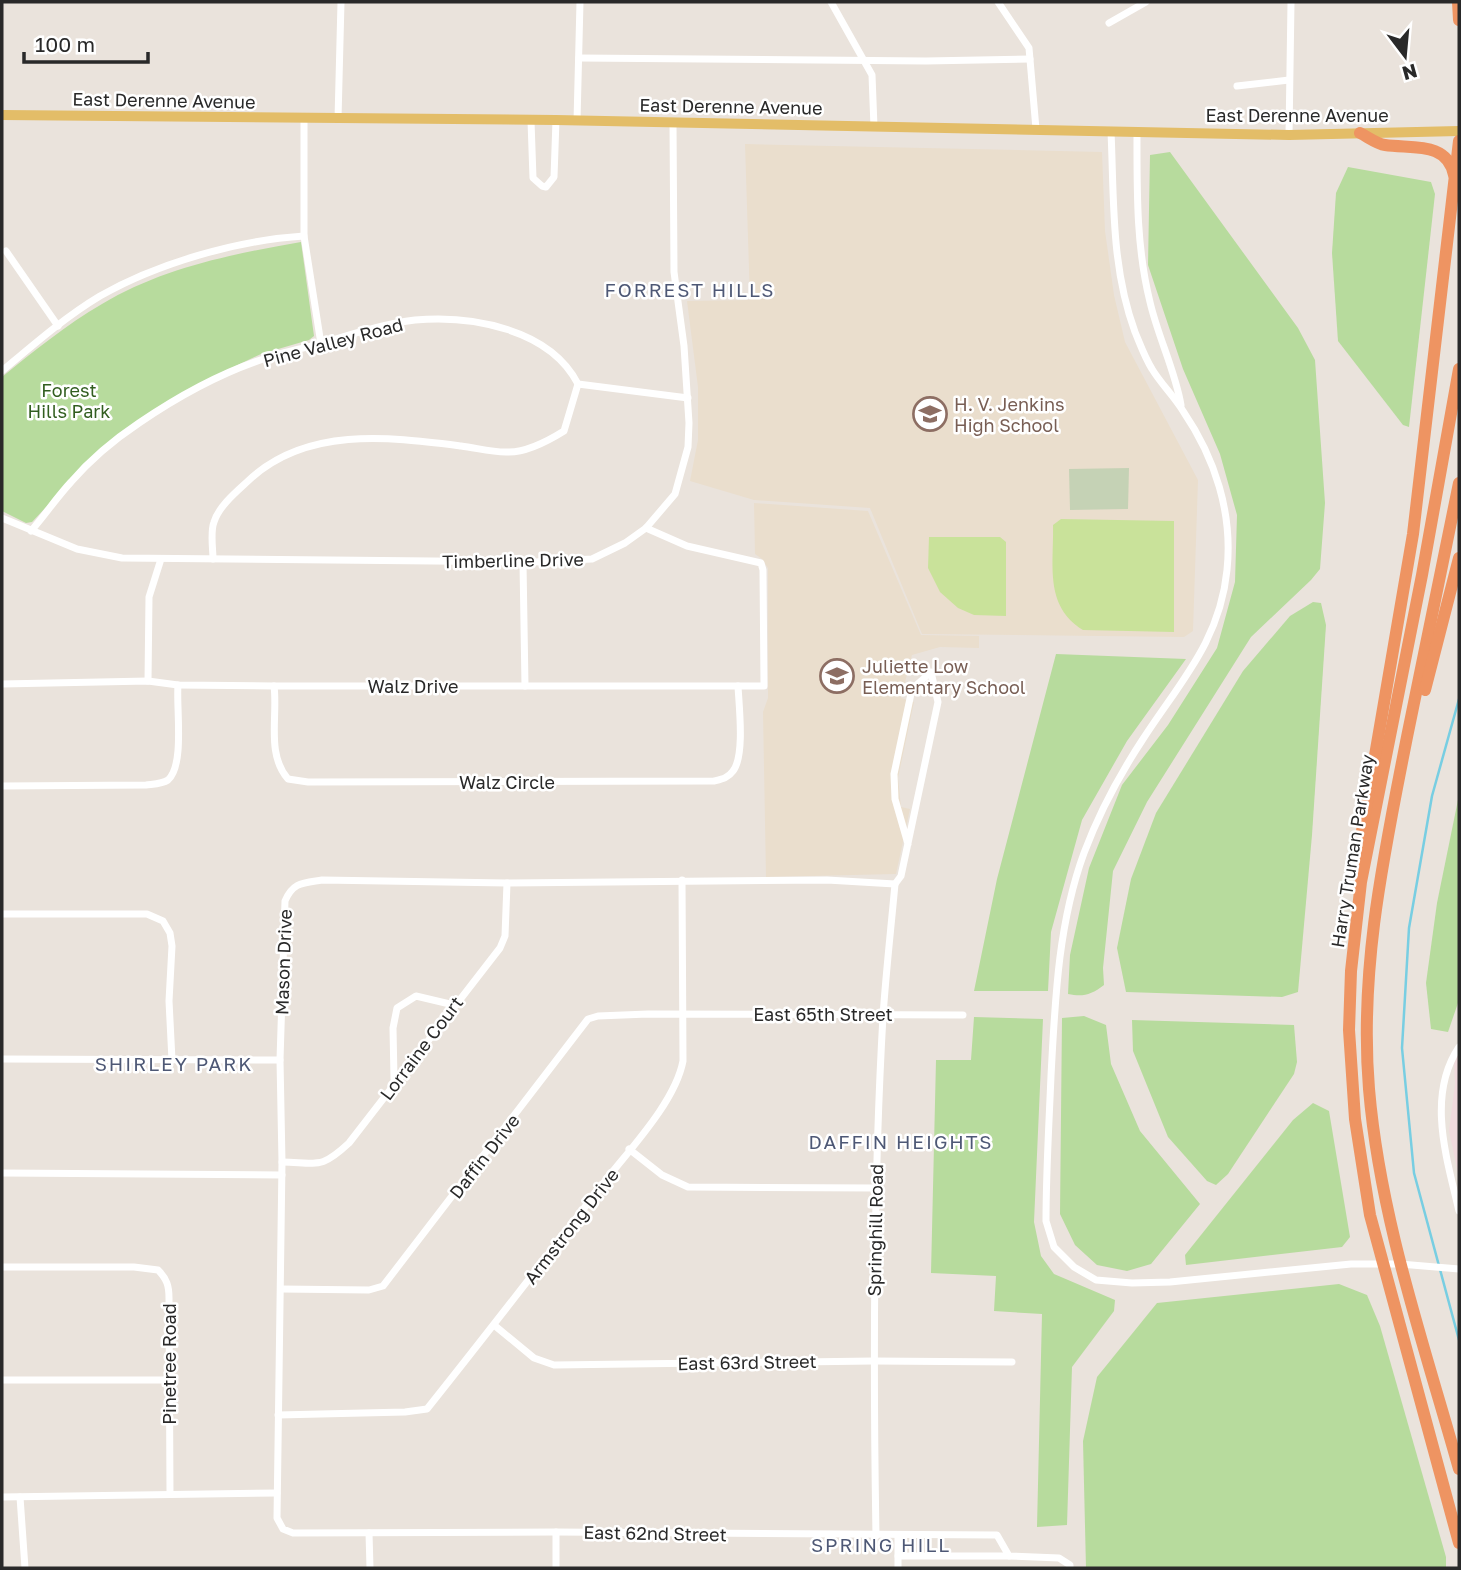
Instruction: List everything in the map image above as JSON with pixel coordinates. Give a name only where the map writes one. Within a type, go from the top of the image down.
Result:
[{"type":"highway","points":[[1458,2],[1459,20]]},
{"type":"highway","points":[[1360,133],[1382,145],[1438,151],[1450,162],[1454,178]]},
{"type":"highway","points":[[1351,971],[1356,881],[1413,534],[1459,141]]},
{"type":"highway","name":"Harry Truman Parkway","points":[[1459,369],[1422,575],[1361,882],[1351,971],[1349,1030],[1351,1080],[1364,1182],[1378,1247],[1459,1542]]},
{"type":"highway","name":"Harry Truman Parkway","points":[[1459,483],[1372,928],[1367,1030],[1369,1089],[1387,1211],[1459,1469]]},
{"type":"highway","points":[[1400,774],[1459,558]]},
{"type":"main road","name":"East Derenne Avenue","points":[[2,115],[556,120],[1289,135],[1459,131]]},
{"type":"street","points":[[338,119],[341,2]]},
{"type":"street","points":[[577,121],[580,2]]},
{"type":"street","points":[[831,2],[872,75],[874,127]]},
{"type":"street","points":[[998,2],[1029,48],[1036,129]]},
{"type":"street","points":[[1109,23],[1146,2]]},
{"type":"street","points":[[1289,135],[1292,2]]},
{"type":"street","points":[[579,58],[926,61],[1030,58]]},
{"type":"street","points":[[1237,86],[1289,80]]},
{"type":"street","points":[[304,119],[304,236],[321,344]]},
{"type":"street","points":[[531,121],[533,178],[546,187],[554,177],[556,120]]},
{"type":"street","name":"Timberline Drive","points":[[2,519],[77,549],[122,558],[523,562],[592,559],[625,543],[646,528],[675,494],[688,447],[684,346],[674,272],[673,122]]},
{"type":"street","points":[[1111,131],[1116,252],[1120,283],[1135,332],[1152,369],[1203,442],[1225,508],[1229,548],[1221,604],[1210,639],[1141,740],[1111,793],[1085,852],[1073,890],[1058,971],[1045,1221],[1054,1247],[1074,1267],[1096,1280],[1170,1282],[1351,1265],[1400,1264],[1459,1269]]},
{"type":"street","points":[[1137,131],[1137,222],[1142,267],[1150,305],[1182,409]]},
{"type":"street","points":[[2,371],[101,296],[152,272],[249,243],[304,236]]},
{"type":"street","points":[[6,251],[58,326]]},
{"type":"street","name":"Pine Valley Road","points":[[31,531],[71,482],[99,455],[170,402],[264,359],[355,332],[415,320],[447,320],[494,326],[528,337],[547,348],[563,360],[578,384]]},
{"type":"street","points":[[213,559],[214,522],[230,498],[256,473],[306,446],[350,438],[408,439],[511,452],[546,442],[564,431],[578,384],[688,398]]},
{"type":"street","name":"Walz Drive","points":[[2,684],[148,681],[178,685],[274,686],[764,686],[765,626],[761,563],[687,546],[646,528]]},
{"type":"street","points":[[148,681],[149,597],[161,559]]},
{"type":"street","points":[[523,562],[525,686]]},
{"type":"street","name":"Springhill Road","points":[[876,1536],[873,1361],[875,1188],[883,1013],[895,884],[901,876],[908,844],[938,702],[931,673],[912,689],[894,774],[895,799],[908,844]]},
{"type":"street","points":[[2,786],[146,785],[166,782],[174,771],[177,750],[178,685]]},
{"type":"street","name":"Walz Circle","points":[[274,686],[276,756],[287,778],[300,782],[714,781],[727,778],[735,769],[739,757],[738,686]]},
{"type":"street","name":"Mason Drive","points":[[277,1518],[282,1175],[280,1060],[285,901],[290,889],[300,884],[322,880],[507,883],[827,880],[895,884]]},
{"type":"street","name":"Armstrong Drive","points":[[278,1415],[405,1412],[427,1409],[629,1149],[672,1092],[679,1077],[683,1014],[682,880]]},
{"type":"street","name":"Lorraine Court","points":[[282,1162],[330,1161],[349,1143],[500,948],[505,936],[507,883]]},
{"type":"street","points":[[2,914],[147,914],[163,921],[170,933],[172,946],[169,1001],[172,1060]]},
{"type":"street","points":[[397,1082],[394,1079],[393,1028],[397,1009],[416,996],[454,1005]]},
{"type":"street","name":"East 65th Street","points":[[683,1014],[963,1015]]},
{"type":"street","name":"Daffin Drive","points":[[281,1289],[369,1290],[383,1286],[588,1019],[598,1016],[683,1014]]},
{"type":"street","points":[[1459,1047],[1450,1062],[1441,1105],[1447,1160],[1459,1211]]},
{"type":"street","points":[[2,1059],[280,1060]]},
{"type":"street","points":[[629,1149],[662,1175],[688,1188],[875,1188]]},
{"type":"street","points":[[2,1173],[282,1175]]},
{"type":"street","name":"Pinetree Road","points":[[2,1267],[134,1267],[158,1270],[169,1285],[170,1493]]},
{"type":"street","name":"East 63rd Street","points":[[494,1325],[534,1358],[554,1365],[1012,1362]]},
{"type":"street","points":[[2,1380],[169,1380]]},
{"type":"street","points":[[2,1497],[277,1493]]},
{"type":"street","points":[[20,1497],[25,1568]]},
{"type":"street","name":"East 62nd Street","points":[[277,1518],[283,1529],[293,1533],[997,1535],[1009,1556]]},
{"type":"street","points":[[555,1568],[556,1532]]},
{"type":"street","points":[[369,1533],[370,1568]]},
{"type":"street","points":[[898,1535],[898,1568]]},
{"type":"street","points":[[898,1556],[1059,1558],[1070,1565],[1070,1568]]},
{"type":"shaded area","name":"H. V. Jenkins High School","points":[[745,144],[1102,152],[1105,231],[1114,295],[1125,342],[1198,480],[1193,631],[1184,637],[922,634],[870,508],[754,500],[690,481],[698,440],[698,387],[687,301],[750,300]]},
{"type":"shaded area","name":"Juliette Low Elementary School","points":[[754,503],[868,511],[921,635],[979,636],[979,648],[940,647],[912,655],[901,698],[914,702],[898,778],[901,807],[910,809],[896,874],[766,877],[763,712],[768,698],[768,568],[755,554]]},
{"type":"shaded area","points":[[1459,1052],[1459,1178],[1449,1131],[1455,1084],[1454,1064]]},
{"type":"green space","points":[[1170,152],[1298,328],[1315,360],[1325,503],[1320,569],[1251,637],[1147,802],[1113,871],[1103,968],[1104,985],[1087,994],[1073,995],[1068,994],[1070,955],[1089,868],[1122,785],[1168,725],[1217,648],[1235,582],[1237,515],[1220,454],[1183,369],[1148,265],[1150,155]]},
{"type":"green space","points":[[1348,167],[1431,182],[1435,194],[1409,427],[1403,425],[1338,341],[1332,253],[1336,193]]},
{"type":"green space","name":"Forest Hills Park","points":[[301,242],[314,336],[309,340],[261,354],[204,381],[158,408],[83,468],[32,522],[26,523],[2,511],[2,377],[76,321],[125,291],[198,264]]},
{"type":"green space","points":[[1129,468],[1128,509],[1070,510],[1069,469]]},
{"type":"green space","points":[[1061,519],[1174,521],[1174,632],[1083,630],[1071,620],[1062,609],[1054,584],[1053,525]]},
{"type":"green space","points":[[929,537],[1000,537],[1006,542],[1006,616],[974,615],[958,608],[940,592],[928,568]]},
{"type":"green space","points":[[1313,602],[1321,603],[1326,625],[1298,992],[1282,997],[1126,992],[1117,948],[1131,879],[1156,813],[1243,671],[1290,616]]},
{"type":"green space","points":[[1056,654],[1186,659],[1127,741],[1082,820],[1051,932],[1048,991],[974,991],[997,879]]},
{"type":"green space","points":[[1459,795],[1459,1000],[1448,1032],[1431,1029],[1426,983],[1437,903]]},
{"type":"green space","points":[[1084,1016],[1106,1025],[1111,1064],[1140,1131],[1200,1204],[1151,1264],[1127,1271],[1097,1265],[1075,1245],[1060,1214],[1062,1018]]},
{"type":"green space","points":[[974,1017],[1043,1019],[1034,1222],[1041,1256],[1054,1274],[1115,1300],[1114,1311],[1072,1367],[1067,1525],[1037,1527],[1042,1314],[994,1311],[996,1276],[931,1273],[936,1060],[971,1060]]},
{"type":"green space","points":[[1132,1020],[1294,1025],[1297,1062],[1294,1074],[1228,1174],[1216,1185],[1207,1181],[1168,1137],[1133,1051]]},
{"type":"green space","points":[[1313,1103],[1329,1111],[1350,1237],[1342,1247],[1186,1265],[1185,1255],[1293,1120]]},
{"type":"green space","points":[[1339,1284],[1367,1295],[1380,1326],[1446,1557],[1446,1568],[1086,1568],[1083,1441],[1097,1377],[1157,1303]]},
{"type":"waterway","points":[[1459,699],[1432,796],[1409,928],[1402,1048],[1414,1173],[1459,1340]]},
{"type":"place","name":"H. V. Jenkins High School","points":[[930,414]]},
{"type":"place","name":"Juliette Low Elementary School","points":[[837,676]]},
{"type":"district","name":"FORREST HILLS","points":[[690,289]]},
{"type":"district","name":"SHIRLEY PARK","points":[[174,1063]]},
{"type":"district","name":"DAFFIN HEIGHTS","points":[[901,1141]]},
{"type":"district","name":"SPRING HILL","points":[[881,1544]]}]
